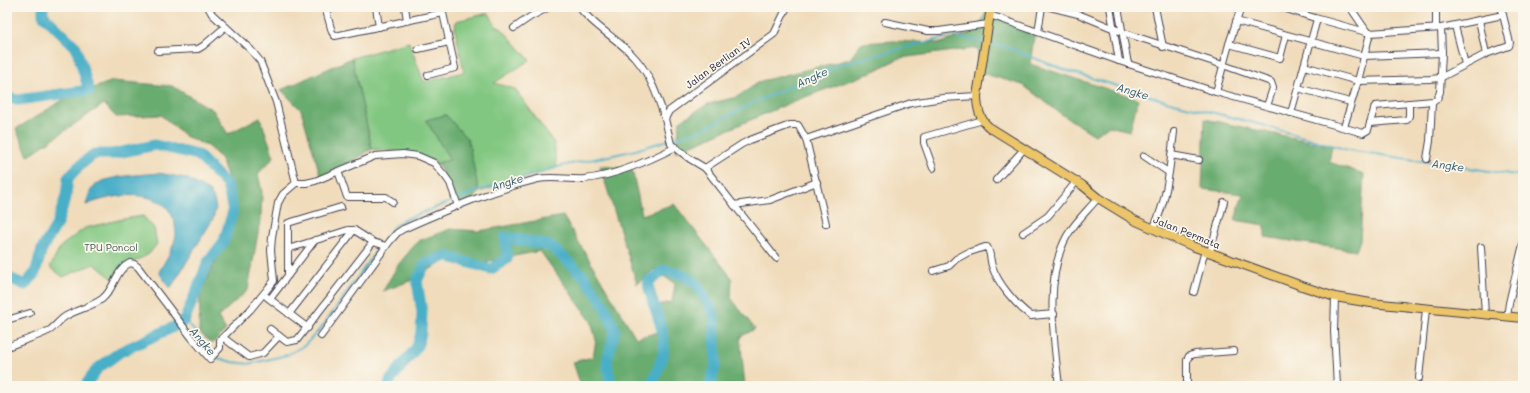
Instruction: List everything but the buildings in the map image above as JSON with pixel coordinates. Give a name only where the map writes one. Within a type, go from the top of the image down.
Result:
[{"type":"main road","points":[[983,120],[978,111],[977,96],[989,19]]},
{"type":"main road","name":"Jalan Permata","points":[[983,120],[989,127],[1134,220],[1207,251],[1302,286],[1336,297],[1371,303],[1523,318]]},
{"type":"street","points":[[208,7],[212,14],[251,50],[266,73],[276,102],[296,183]]},
{"type":"street","points":[[338,7],[325,8],[332,32],[335,36],[407,20],[443,14],[455,68],[428,75]]},
{"type":"street","points":[[376,7],[380,27]]},
{"type":"street","points":[[405,7],[407,20]]},
{"type":"street","points":[[514,28],[530,17],[549,7]]},
{"type":"street","points":[[580,7],[592,21],[636,58],[651,82],[674,146],[690,160],[706,168],[776,258]]},
{"type":"street","name":"Jalan Berlian IV","points":[[665,119],[669,111],[774,34],[787,7]]},
{"type":"street","points":[[1038,32],[1042,7]]},
{"type":"street","points":[[1050,7],[1073,10],[1122,32],[1163,47],[1223,65],[1271,82],[1273,88],[1267,106]]},
{"type":"street","points":[[1110,7],[1119,61]]},
{"type":"street","points":[[1118,7],[1128,64]]},
{"type":"street","points":[[1155,7],[1163,47]]},
{"type":"street","points":[[1216,92],[1228,44],[1241,7]]},
{"type":"street","points":[[1280,7],[1317,19],[1368,32],[1455,26],[1503,15]]},
{"type":"street","points":[[1344,126],[1350,102],[1358,82],[1368,32],[1350,7]]},
{"type":"street","points":[[885,22],[928,31],[939,31],[989,19],[1038,32],[1119,61],[1216,92],[1366,133],[1375,106],[1433,101],[1439,96],[1442,53],[1436,7]]},
{"type":"street","points":[[1304,66],[1358,82],[1440,78],[1486,54],[1510,45],[1501,7]]},
{"type":"street","points":[[1291,113],[1317,19]]},
{"type":"street","points":[[1479,20],[1486,54]]},
{"type":"street","points":[[1236,21],[1364,56],[1442,53]]},
{"type":"street","points":[[1455,26],[1465,64]]},
{"type":"street","points":[[158,50],[198,49],[225,27]]},
{"type":"street","points":[[1228,44],[1280,58],[1286,35]]},
{"type":"street","points":[[418,49],[449,42]]},
{"type":"street","points":[[1298,88],[1350,102]]},
{"type":"street","points":[[806,139],[910,103],[943,98],[977,96]]},
{"type":"street","points":[[1427,159],[1433,101]]},
{"type":"street","points":[[1370,123],[1407,120],[1409,116],[1409,103]]},
{"type":"street","points":[[932,168],[924,143],[924,137],[983,120]]},
{"type":"street","points":[[706,168],[742,144],[790,125],[795,124],[800,126],[806,139],[826,224]]},
{"type":"street","points":[[1153,229],[1165,194],[1174,132]]},
{"type":"street","points":[[270,329],[287,342],[297,340],[380,244],[403,229],[458,206],[538,179],[583,179],[606,174],[651,160],[674,146]]},
{"type":"street","points":[[996,180],[1024,149]]},
{"type":"street","points":[[7,347],[51,329],[66,316],[91,306],[103,298],[110,290],[122,269],[130,263],[138,267],[208,358],[214,355],[220,346],[220,340],[245,316],[274,281],[271,250],[273,230],[278,203],[284,194],[296,183],[316,181],[375,156],[404,154],[418,156],[434,163],[448,180],[458,206]]},
{"type":"street","points":[[1171,155],[1199,160]]},
{"type":"street","points":[[1144,156],[1168,172]]},
{"type":"street","points":[[338,171],[347,197],[386,197],[393,202]]},
{"type":"street","points":[[734,205],[770,200],[817,182]]},
{"type":"street","points":[[1023,233],[1048,216],[1076,182]]},
{"type":"street","points":[[1059,386],[1054,344],[1054,281],[1058,261],[1062,247],[1068,235],[1098,198]]},
{"type":"street","points":[[1194,292],[1224,202]]},
{"type":"street","points":[[288,275],[288,223],[341,207]]},
{"type":"street","points":[[288,249],[348,230],[354,230],[380,244]]},
{"type":"street","points":[[289,314],[354,230]]},
{"type":"street","points":[[308,328],[268,298],[315,240]]},
{"type":"street","points":[[321,336],[380,244]]},
{"type":"street","points":[[1507,317],[1508,303],[1523,244]]},
{"type":"street","points":[[1481,246],[1485,315]]},
{"type":"street","points":[[933,271],[949,266],[956,259],[967,253],[987,247],[992,266],[1014,300],[1031,316],[1054,314]]},
{"type":"street","points":[[1336,297],[1334,331],[1337,386]]},
{"type":"street","points":[[1419,378],[1426,308]]},
{"type":"street","points":[[7,320],[30,313]]},
{"type":"street","points":[[225,339],[249,357],[263,353],[279,336]]},
{"type":"street","points":[[1188,386],[1187,360],[1189,356],[1195,354],[1234,351]]},
{"type":"green space","points":[[489,13],[496,26],[502,29],[530,60],[494,83],[515,89],[554,143],[557,168],[479,192],[468,140],[446,115],[426,120],[450,160],[437,163],[418,154],[372,149],[352,58],[409,42],[424,82],[464,72],[455,29],[456,21]]},
{"type":"green space","points":[[985,13],[1035,31],[1030,64],[1138,99],[1130,131],[1108,126],[1095,135],[1061,114],[1023,85],[978,72],[978,48],[900,58],[865,75],[797,100],[676,152],[680,121],[708,104],[737,97],[761,81],[850,59],[861,43],[894,41],[941,43],[979,30]]},
{"type":"green space","points":[[352,58],[372,149],[322,181],[301,110],[281,90]]},
{"type":"green space","points":[[113,81],[172,86],[213,110],[228,134],[260,117],[274,157],[258,174],[262,192],[261,216],[248,290],[218,317],[226,330],[212,344],[199,332],[200,294],[232,226],[233,191],[220,157],[207,146],[185,136],[161,115],[116,117],[104,104],[28,156],[16,129],[66,98]]},
{"type":"green space","points":[[446,115],[468,140],[479,192],[471,202],[459,207],[437,163],[450,160],[426,120]]},
{"type":"green space","points":[[1205,119],[1332,146],[1329,162],[1364,174],[1360,240],[1356,251],[1265,237],[1265,225],[1235,220],[1243,194],[1202,189]]},
{"type":"green space","points":[[600,166],[632,169],[642,215],[674,204],[732,278],[731,298],[755,329],[740,337],[745,386],[581,386],[573,362],[593,357],[596,340],[591,321],[540,251],[463,266],[448,258],[415,279],[383,291],[398,265],[418,241],[450,229],[479,231],[563,216],[636,338],[659,332],[653,306],[672,302],[675,284],[654,269],[637,284]]},
{"type":"green space","name":"TPU Poncol","points":[[143,216],[154,228],[157,244],[149,254],[124,267],[113,279],[94,264],[63,277],[50,267],[61,246],[85,228]]},
{"type":"water","points":[[158,173],[186,178],[210,192],[214,199],[216,208],[213,219],[170,289],[159,272],[171,250],[176,235],[174,220],[168,209],[159,202],[148,197],[136,196],[109,198],[86,205],[90,191],[98,183],[114,178]]},
{"type":"waterway","name":"Angke","points":[[7,97],[18,100],[89,90],[76,47],[43,15],[43,7]]},
{"type":"waterway","name":"Angke","points":[[185,319],[207,347],[218,358],[232,362],[249,364],[287,355],[305,345],[322,327],[394,226],[401,221],[478,191],[561,166],[632,151],[701,130],[753,103],[841,64],[952,36],[983,42]]},
{"type":"waterway","name":"Angke","points":[[987,43],[1006,47],[1062,69],[1166,101],[1255,123],[1348,150],[1523,176]]},
{"type":"waterway","name":"Angke","points":[[7,277],[25,285],[35,273],[42,249],[57,224],[66,196],[68,178],[78,167],[94,154],[113,154],[155,145],[198,155],[227,185],[233,211],[224,241],[208,262],[185,319],[180,324],[120,352],[97,369],[85,386]]},
{"type":"waterway","name":"Angke","points":[[389,386],[391,379],[417,347],[421,333],[422,312],[417,281],[425,264],[446,256],[491,269],[507,259],[505,237],[551,246],[584,276],[604,305],[615,330],[607,362],[611,386]]},
{"type":"waterway","name":"Angke","points":[[651,386],[661,361],[664,345],[662,329],[651,298],[648,282],[664,270],[683,275],[697,284],[714,314],[716,363],[710,386]]}]
